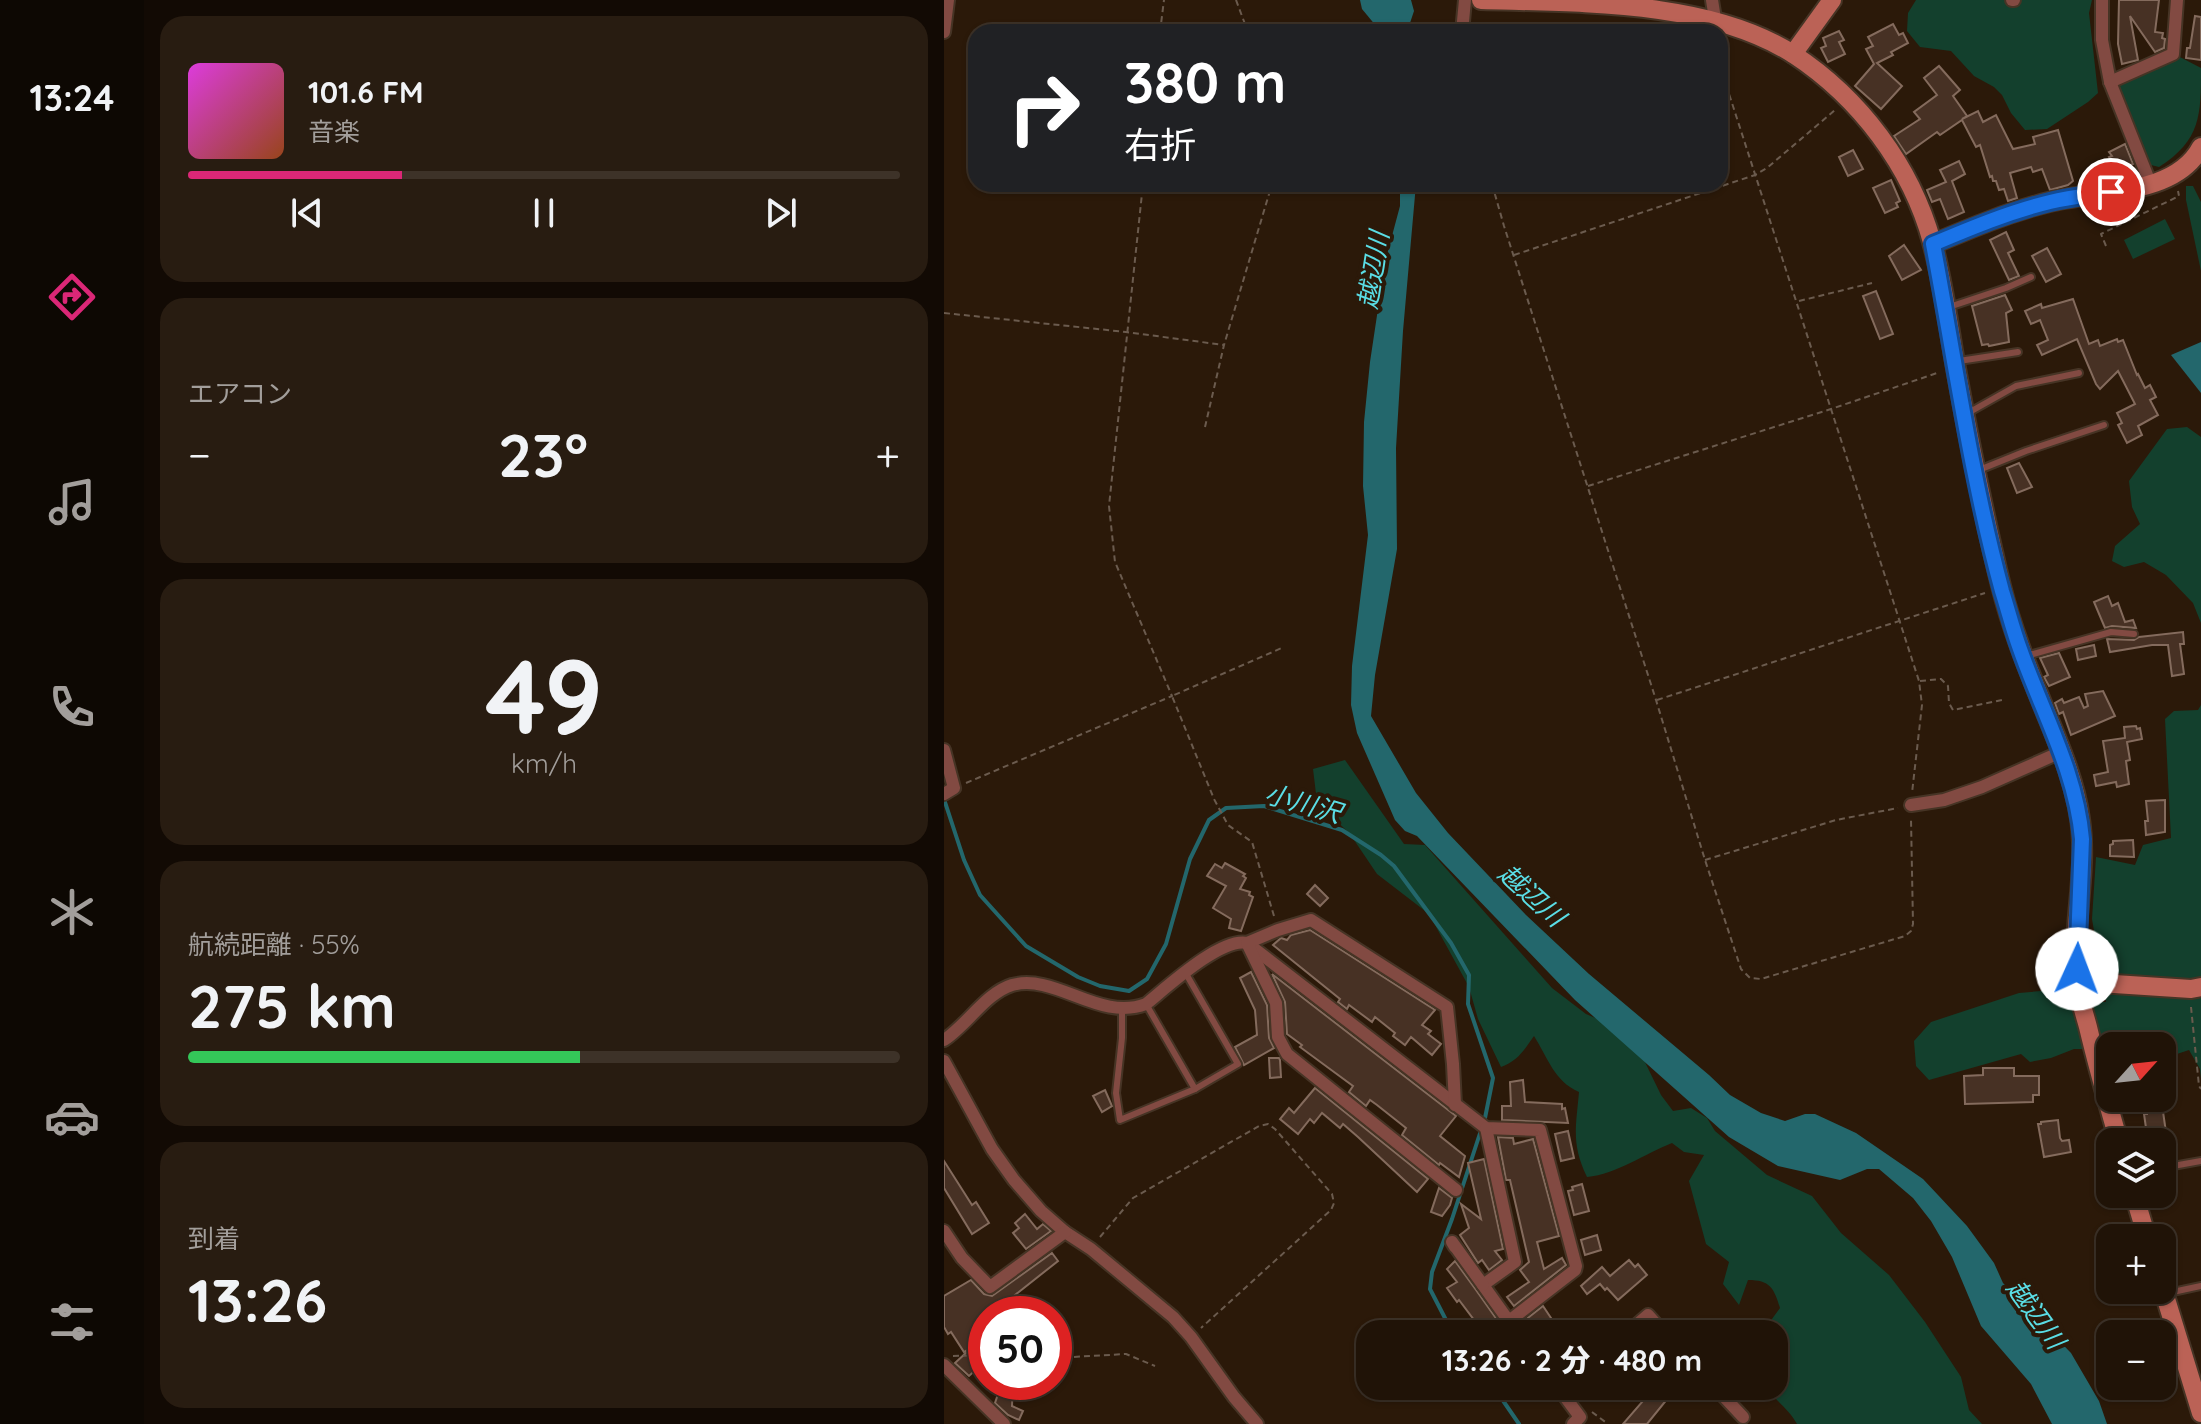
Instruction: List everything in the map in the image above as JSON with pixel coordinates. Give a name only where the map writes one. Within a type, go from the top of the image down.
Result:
[{"type":"main road","points":[[1481,0],[1713,9],[1793,54],[1829,81],[1849,100],[1899,163],[1919,203],[1933,244],[1975,472],[2002,588],[2023,657],[2073,785],[2082,839],[2077,985],[2115,1128]]},
{"type":"main road","points":[[1793,54],[1832,0]]},
{"type":"main road","points":[[1933,244],[1988,221],[2053,201],[2151,185],[2174,174],[2196,156],[2201,147]]},
{"type":"main road","points":[[2077,985],[2099,983],[2196,988]]},
{"type":"main road","points":[[2167,1304],[2201,1413]]},
{"type":"street","points":[[944,32],[948,0]]},
{"type":"street","points":[[1463,24],[1465,0]]},
{"type":"street","points":[[2102,0],[2102,40],[2110,82],[2151,185]]},
{"type":"street","points":[[2110,82],[2173,54],[2177,0]]},
{"type":"street","points":[[944,750],[949,791]]},
{"type":"street","points":[[1911,805],[1944,800],[2061,752]]},
{"type":"street","points":[[1247,943],[1311,920],[1447,1007],[1455,1105]]},
{"type":"street","points":[[1247,943],[1276,1003],[1278,1037],[1287,1054],[1456,1190]]},
{"type":"street","points":[[944,1040],[994,995],[1012,985],[1037,984],[1104,1006],[1136,1008],[1146,1004],[1199,962],[1230,945],[1247,943],[1486,1128],[1540,1130],[1576,1266],[1575,1270],[1510,1320]]},
{"type":"street","points":[[944,1061],[992,1149],[1014,1180],[1041,1211],[1065,1232],[1091,1249],[1173,1317],[1257,1424]]},
{"type":"street","points":[[1483,1285],[1515,1262],[1486,1128]]},
{"type":"street","points":[[944,1231],[962,1258],[990,1287],[1065,1232]]},
{"type":"street","points":[[1455,1247],[1452,1242],[1508,1320]]},
{"type":"street","points":[[944,1365],[1004,1424]]},
{"type":"street","points":[[1567,1400],[1576,1420]]},
{"type":"street","points":[[1727,1400],[1743,1417]]},
{"type":"lane","points":[[1945,308],[2031,277]]},
{"type":"lane","points":[[1955,364],[2018,352]]},
{"type":"lane","points":[[1965,415],[2016,386],[2079,373]]},
{"type":"lane","points":[[1975,472],[2104,425]]},
{"type":"lane","points":[[2023,657],[2111,632],[2134,634]]},
{"type":"lane","points":[[1122,1009],[1116,1093],[1120,1120],[1195,1089],[1238,1064],[1185,972]]},
{"type":"lane","points":[[1146,1004],[1195,1089]]},
{"type":"lane","points":[[2176,1165],[2201,1161]]},
{"type":"lane","points":[[2176,1289],[2201,1286]]},
{"type":"path","points":[[1161,24],[1164,0]]},
{"type":"path","points":[[1236,0],[1245,24]]},
{"type":"path","points":[[1494,192],[1741,969],[1750,978],[1761,979],[1905,936],[1913,924],[1911,805],[1922,705],[1919,681],[1728,91]]},
{"type":"path","points":[[1728,184],[1767,168],[1849,100]]},
{"type":"path","points":[[2106,246],[2101,234],[2179,196],[2174,174]]},
{"type":"path","points":[[1142,192],[1109,506],[1115,562],[1214,799],[1228,825],[1252,842],[1278,930]]},
{"type":"path","points":[[1205,427],[1224,345],[1270,192]]},
{"type":"path","points":[[1513,255],[1704,192]]},
{"type":"path","points":[[1798,302],[1872,283]]},
{"type":"path","points":[[944,313],[1224,345]]},
{"type":"path","points":[[1587,486],[1831,409],[1955,364]]},
{"type":"path","points":[[1656,700],[2002,588]]},
{"type":"path","points":[[949,791],[1284,647]]},
{"type":"path","points":[[1919,681],[1941,679],[1948,686],[1949,703],[1953,710],[2002,700]]},
{"type":"path","points":[[1705,860],[1836,820],[1911,805]]},
{"type":"path","points":[[2196,988],[2192,1029],[2201,1089]]},
{"type":"path","points":[[1091,1249],[1133,1198],[1259,1126],[1268,1124],[1275,1129],[1332,1194],[1334,1203],[1331,1210],[1191,1337]]},
{"type":"path","points":[[1072,1357],[1126,1354],[1155,1366]]},
{"type":"path","points":[[944,1356],[968,1355]]},
{"type":"path","points":[[1576,1420],[1592,1411],[1608,1424]]},
{"type":"green space","points":[[1916,0],[2092,0],[2089,13],[2098,93],[2047,129],[2025,130],[2002,95],[1974,76],[1951,51],[1920,47],[1907,31],[1908,13]]},
{"type":"green space","points":[[2178,56],[2201,68],[2199,113],[2191,136],[2183,147],[2159,167],[2151,165],[2118,89],[2121,83]]},
{"type":"green space","points":[[2186,186],[2193,186],[2201,202],[2201,271],[2186,200]]},
{"type":"green space","points":[[2165,219],[2175,239],[2133,259],[2124,240]]},
{"type":"green space","points":[[2187,427],[2201,437],[2201,623],[2193,603],[2166,575],[2144,562],[2124,567],[2112,561],[2115,546],[2140,524],[2132,507],[2129,481],[2167,429]]},
{"type":"green space","points":[[2201,705],[2201,1079],[2200,1069],[2189,1050],[2176,1054],[2176,1032],[2096,1032],[2096,1049],[2074,1049],[2030,1062],[2021,1054],[1929,1080],[1916,1066],[1914,1041],[1931,1022],[2019,993],[2064,989],[2085,1002],[2106,1002],[2092,919],[2096,857],[2135,865],[2143,845],[2171,838],[2165,719],[2174,711],[2198,710]]},
{"type":"green space","points":[[1345,760],[1404,844],[1425,845],[1552,988],[1586,1014],[1607,1023],[1642,1056],[1661,1095],[1673,1111],[1691,1108],[1707,1118],[1715,1131],[1767,1175],[1812,1196],[1841,1233],[1889,1275],[1925,1322],[1961,1377],[1969,1410],[1982,1424],[1797,1424],[1778,1400],[1788,1400],[1788,1320],[1771,1320],[1780,1308],[1776,1295],[1770,1286],[1748,1280],[1739,1305],[1723,1284],[1729,1262],[1706,1244],[1689,1181],[1704,1155],[1684,1152],[1672,1143],[1620,1168],[1587,1177],[1577,1145],[1579,1092],[1557,1075],[1534,1036],[1516,1058],[1501,1067],[1478,1019],[1469,987],[1429,914],[1377,874],[1350,834],[1317,802],[1313,769]]},
{"type":"water","points":[[1360,0],[1411,0],[1414,11],[1410,24],[1374,24],[1362,9]]},
{"type":"water","points":[[1400,192],[1415,192],[1396,448],[1397,549],[1371,716],[1416,793],[1448,833],[1526,915],[1589,974],[1730,1095],[1761,1113],[1785,1121],[1815,1114],[1856,1133],[1923,1179],[1967,1226],[1994,1263],[2003,1283],[2071,1353],[2099,1401],[2107,1424],[2052,1424],[2031,1384],[1981,1326],[1952,1257],[1931,1221],[1913,1198],[1879,1169],[1867,1169],[1840,1180],[1778,1166],[1729,1137],[1575,1000],[1417,836],[1405,831],[1395,820],[1357,733],[1351,705],[1352,666],[1368,535],[1363,486],[1364,422],[1385,262],[1400,206]]},
{"type":"water","points":[[2201,342],[2201,393],[2171,355]]},
{"type":"building","points":[[2119,0],[2159,0],[2155,32],[2163,33],[2164,48],[2155,52],[2130,16],[2138,60],[2122,64],[2118,44]]},
{"type":"building","points":[[2195,16],[2201,17],[2201,60],[2186,58]]},
{"type":"building","points":[[1893,24],[1908,43],[1877,63],[1902,86],[1881,109],[1855,86],[1874,64],[1866,49],[1873,46],[1868,37]]},
{"type":"building","points":[[1839,31],[1844,40],[1839,42],[1845,54],[1828,62],[1821,48],[1826,46],[1823,38]]},
{"type":"building","points":[[1939,66],[1960,90],[1953,96],[1967,116],[1962,119],[1978,111],[1983,122],[1996,115],[2013,149],[2035,144],[2033,137],[2058,130],[2073,181],[2050,190],[2042,169],[2033,172],[2031,167],[2010,173],[2017,198],[2008,201],[2004,189],[1999,190],[1996,181],[1990,177],[1980,145],[1976,147],[1962,120],[1940,135],[1937,132],[1906,154],[1894,136],[1920,119],[1914,112],[1937,95],[1924,78]]},
{"type":"building","points":[[2125,144],[2133,164],[2117,172],[2109,152]]},
{"type":"building","points":[[1853,150],[1863,169],[1848,176],[1839,157]]},
{"type":"building","points":[[1959,161],[1965,174],[1952,181],[1964,212],[1948,219],[1940,199],[1932,202],[1927,190],[1946,182],[1940,170]]},
{"type":"building","points":[[1891,180],[1900,201],[1896,203],[1898,207],[1885,213],[1873,188]]},
{"type":"building","points":[[2006,232],[2014,250],[2008,253],[2019,276],[2009,280],[1990,240]]},
{"type":"building","points":[[1904,245],[1921,270],[1902,280],[1889,256]]},
{"type":"building","points":[[2047,248],[2061,274],[2046,282],[2032,256]]},
{"type":"building","points":[[1876,291],[1893,334],[1880,339],[1863,296]]},
{"type":"building","points":[[2005,295],[2012,310],[2006,313],[2009,342],[1982,345],[1972,306]]},
{"type":"building","points":[[2073,299],[2089,344],[2098,340],[2100,346],[2117,339],[2118,342],[2123,340],[2137,375],[2145,388],[2150,385],[2156,397],[2150,400],[2158,415],[2138,426],[2142,435],[2127,443],[2118,425],[2122,423],[2117,413],[2135,404],[2118,371],[2100,389],[2077,339],[2042,355],[2037,345],[2048,340],[2040,320],[2031,324],[2025,311],[2041,304],[2042,308]]},
{"type":"building","points":[[2019,463],[2032,487],[2017,493],[2007,468]]},
{"type":"building","points":[[2108,596],[2112,606],[2118,603],[2125,622],[2133,620],[2136,628],[2105,628],[2094,602]]},
{"type":"building","points":[[2183,632],[2184,644],[2180,644],[2184,674],[2172,676],[2168,645],[2110,652],[2107,639],[2134,640]]},
{"type":"building","points":[[2094,645],[2096,656],[2078,660],[2076,649]]},
{"type":"building","points":[[2059,653],[2070,677],[2049,686],[2044,677],[2048,675],[2040,658]]},
{"type":"building","points":[[2103,691],[2115,716],[2071,735],[2063,712],[2059,714],[2055,703],[2079,697],[2084,708],[2088,706],[2085,694]]},
{"type":"building","points":[[2124,727],[2140,728],[2142,739],[2127,742],[2129,784],[2117,787],[2116,782],[2096,786],[2094,775],[2108,772],[2103,741],[2125,738]]},
{"type":"building","points":[[2165,800],[2165,832],[2146,835],[2146,801]]},
{"type":"building","points":[[2133,840],[2134,857],[2110,856],[2113,841]]},
{"type":"building","points":[[1225,863],[1245,874],[1240,889],[1250,892],[1249,895],[1253,897],[1241,931],[1229,928],[1231,919],[1213,908],[1226,886],[1207,876],[1215,864],[1222,868]]},
{"type":"building","points":[[1315,885],[1328,898],[1320,906],[1307,894]]},
{"type":"building","points":[[1310,930],[1435,1010],[1422,1025],[1441,1044],[1432,1055],[1411,1037],[1405,1045],[1375,1017],[1372,1022],[1349,1005],[1347,1009],[1338,1002],[1340,999],[1273,945],[1281,938],[1287,940],[1291,935]]},
{"type":"building","points":[[1251,972],[1267,1005],[1269,1038],[1274,1048],[1244,1065],[1235,1047],[1257,1035],[1255,1010],[1240,978]]},
{"type":"building","points":[[1272,974],[1456,1116],[1440,1136],[1465,1156],[1459,1177],[1402,1135],[1406,1128],[1377,1105],[1370,1100],[1366,1106],[1349,1092],[1353,1086],[1287,1034],[1285,1002]]},
{"type":"building","points":[[1269,1058],[1279,1058],[1281,1077],[1270,1078]]},
{"type":"building","points":[[1983,1068],[2014,1068],[2014,1076],[2039,1076],[2039,1095],[2033,1095],[2033,1102],[1965,1104],[1964,1076],[1983,1075]]},
{"type":"building","points":[[1523,1080],[1525,1102],[1562,1104],[1568,1123],[1502,1120],[1502,1106],[1511,1106],[1510,1082]]},
{"type":"building","points":[[1315,1088],[1428,1179],[1417,1192],[1343,1124],[1340,1128],[1322,1113],[1314,1123],[1310,1119],[1298,1134],[1280,1119],[1289,1108],[1294,1113]]},
{"type":"building","points":[[1105,1090],[1112,1106],[1102,1112],[1093,1096]]},
{"type":"building","points":[[2163,1112],[2165,1128],[2146,1128],[2144,1114]]},
{"type":"building","points":[[2058,1120],[2060,1138],[2062,1141],[2069,1140],[2071,1152],[2044,1157],[2038,1124]]},
{"type":"building","points":[[1568,1131],[1574,1158],[1561,1161],[1555,1134]]},
{"type":"building","points":[[1498,1137],[1513,1138],[1514,1144],[1533,1139],[1559,1236],[1537,1242],[1544,1269],[1562,1258],[1566,1265],[1514,1306],[1507,1297],[1529,1282],[1520,1270],[1529,1262],[1510,1180],[1506,1180]]},
{"type":"building","points":[[1484,1159],[1503,1249],[1495,1251],[1502,1260],[1489,1270],[1482,1260],[1478,1263],[1460,1235],[1469,1228],[1461,1204],[1481,1219],[1468,1163]]},
{"type":"building","points":[[944,1161],[972,1205],[976,1202],[989,1223],[972,1234],[944,1188]]},
{"type":"building","points":[[1582,1184],[1589,1211],[1574,1215],[1568,1191]]},
{"type":"building","points":[[1439,1188],[1452,1198],[1442,1216],[1431,1212]]},
{"type":"building","points":[[1025,1214],[1037,1229],[1043,1224],[1051,1231],[1026,1249],[1013,1233],[1019,1228],[1015,1223]]},
{"type":"building","points":[[1597,1235],[1601,1250],[1585,1255],[1581,1240]]},
{"type":"building","points":[[1052,1253],[1058,1261],[1016,1296],[992,1296]]},
{"type":"building","points":[[1629,1260],[1635,1267],[1638,1264],[1647,1275],[1618,1300],[1600,1284],[1587,1294],[1581,1286],[1602,1267],[1610,1276]]},
{"type":"building","points":[[1455,1261],[1497,1320],[1474,1320],[1447,1288],[1457,1282],[1447,1269]]},
{"type":"building","points":[[971,1280],[984,1294],[992,1296],[968,1296],[968,1349],[964,1352],[944,1327],[944,1296]]},
{"type":"building","points":[[1543,1306],[1551,1318],[1548,1320],[1525,1320]]},
{"type":"building","points":[[967,1352],[968,1375],[955,1363]]},
{"type":"building","points":[[996,1400],[1012,1400],[1012,1406],[1023,1411],[1019,1420],[1008,1415],[995,1403]]},
{"type":"building","points":[[1666,1400],[1647,1424],[1623,1424],[1643,1401]]},
{"type":"waterway","name":"小川沢","points":[[944,799],[964,860],[980,895],[1026,946],[1078,977],[1100,986],[1129,991],[1147,979],[1166,944],[1190,859],[1209,820],[1226,808],[1264,806],[1342,830],[1394,866],[1451,943],[1469,975],[1468,1004],[1493,1078],[1485,1118],[1432,1272],[1430,1289],[1446,1320]]},
{"type":"waterway","name":"小川沢","points":[[1503,1400],[1519,1424]]},
{"type":"route","points":[[2077,969],[2082,839],[2080,818],[2073,785],[2019,648],[2002,588],[1975,472],[1933,244],[2016,211],[2053,201],[2111,192]]},
{"type":"water label","name":"越辺川","points":[[1373,270]]},
{"type":"water label","name":"越辺川","points":[[1532,895]]},
{"type":"water label","name":"越辺川","points":[[2036,1314]]}]
